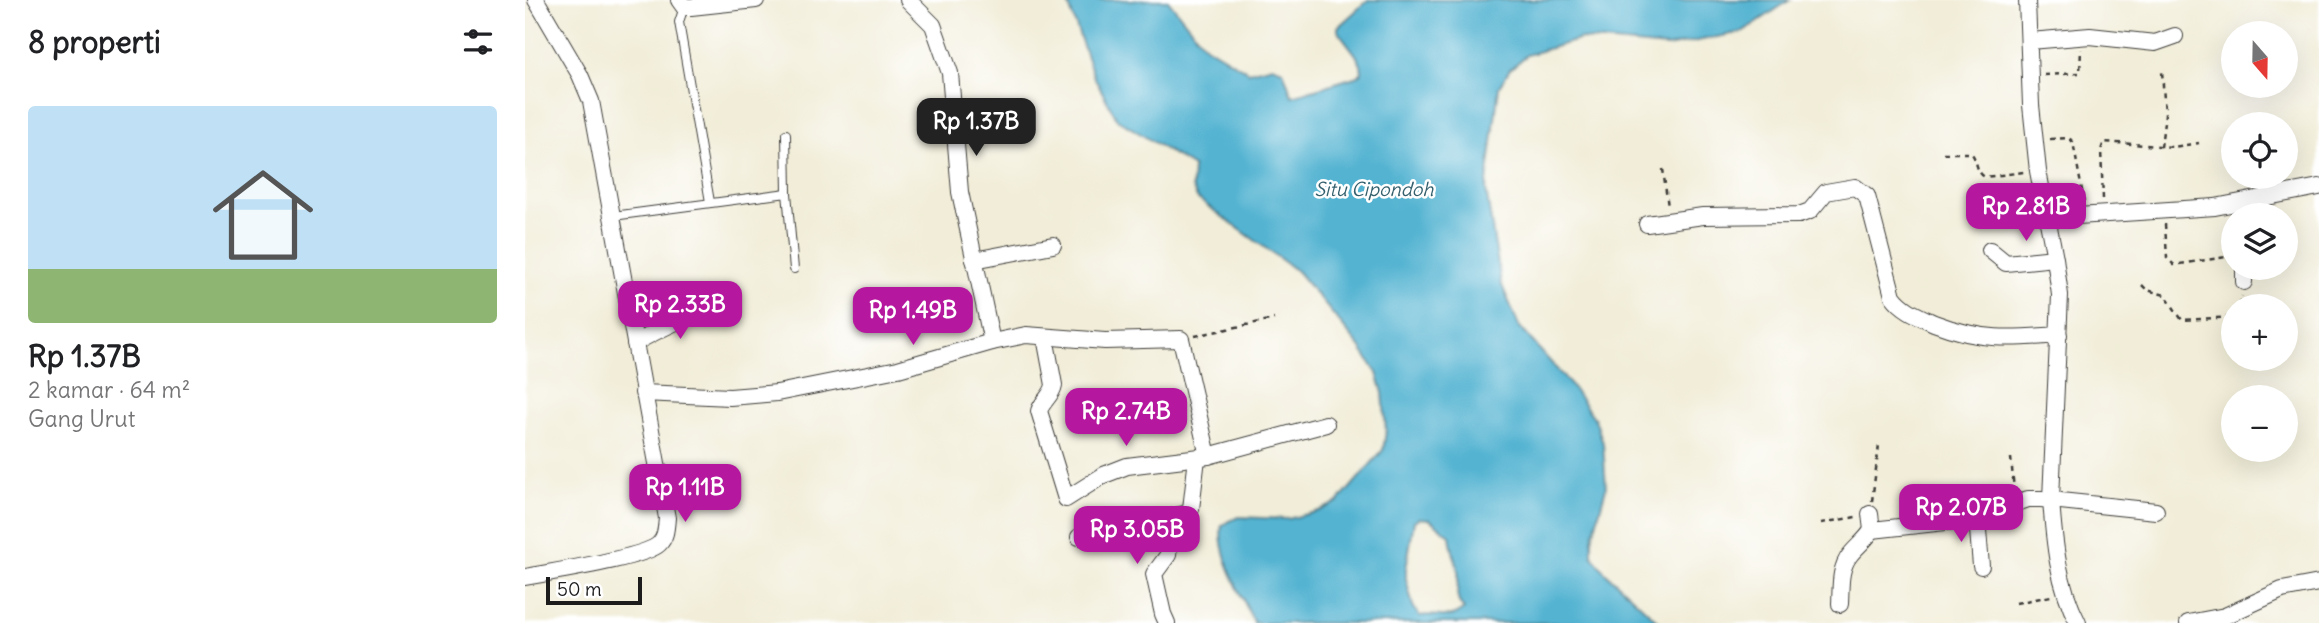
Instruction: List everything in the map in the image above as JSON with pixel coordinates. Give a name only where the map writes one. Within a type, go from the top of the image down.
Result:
[{"type":"street","points":[[525,577],[642,554],[661,542],[666,532],[667,518],[613,216],[587,88],[536,0]]},
{"type":"street","points":[[682,3],[757,0]]},
{"type":"street","points":[[908,0],[933,25],[950,73],[960,192],[992,342]]},
{"type":"street","points":[[2027,0],[2038,171],[2056,258],[2060,295],[2051,499],[2055,545],[2064,594],[2078,623]]},
{"type":"street","points":[[2030,41],[2081,37],[2155,43],[2175,36]]},
{"type":"street","points":[[1647,224],[1703,216],[1800,215],[1810,211],[1826,192],[1855,187],[1864,192],[1869,200],[1893,296],[1898,303],[1918,316],[1970,335],[2013,339],[2059,335]]},
{"type":"street","points":[[2264,203],[2319,187]]},
{"type":"street","points":[[2047,218],[2103,213],[2221,209]]},
{"type":"street","points":[[974,260],[1053,245]]},
{"type":"street","points":[[1990,250],[2006,263],[2056,258]]},
{"type":"street","points":[[635,343],[654,331],[708,307]]},
{"type":"street","points":[[643,393],[730,397],[777,393],[917,365],[992,342],[1026,335],[1105,341],[1181,339],[1202,457],[1191,509],[1182,515],[1079,537]]},
{"type":"street","points":[[1045,337],[1054,385],[1053,393],[1042,403],[1039,411],[1066,499],[1104,475],[1127,466],[1202,457],[1326,424]]},
{"type":"street","points":[[1840,604],[1841,574],[1871,522],[1977,518],[2010,513],[2017,503],[2028,499],[2051,499],[2156,511]]},
{"type":"street","points":[[1167,623],[1154,574],[1168,555],[1171,535],[1182,515]]},
{"type":"street","points":[[1977,518],[1981,566]]},
{"type":"street","points":[[2188,623],[2225,616],[2282,590],[2319,583]]},
{"type":"lane","points":[[682,3],[679,22],[710,202]]},
{"type":"lane","points":[[786,134],[787,193],[794,269]]},
{"type":"lane","points":[[613,216],[787,193]]},
{"type":"path","points":[[2030,75],[2080,73],[2081,37]]},
{"type":"path","points":[[2161,147],[2165,114],[2162,71]]},
{"type":"path","points":[[2035,139],[2069,138],[2073,142],[2086,214]]},
{"type":"path","points":[[2103,213],[2101,150],[2104,142],[2161,147],[2199,144]]},
{"type":"path","points":[[1943,153],[1972,153],[1978,171],[1985,177],[2038,171]]},
{"type":"path","points":[[1663,169],[1670,221]]},
{"type":"path","points":[[1967,196],[2041,188]]},
{"type":"path","points":[[2164,210],[2169,263],[2174,265],[2221,258]]},
{"type":"path","points":[[2142,285],[2147,290],[2165,295],[2182,320],[2221,318]]},
{"type":"path","points":[[1181,339],[1274,319]]},
{"type":"path","points":[[1821,523],[1871,522],[1879,445]]},
{"type":"path","points":[[2011,458],[2017,503]]},
{"type":"path","points":[[2016,603],[2064,594]]},
{"type":"water","name":"Situ Cipondoh","points":[[1067,0],[1168,0],[1204,45],[1249,72],[1272,66],[1283,70],[1292,96],[1358,76],[1362,72],[1356,55],[1338,31],[1338,27],[1368,0],[1790,0],[1742,32],[1667,47],[1581,39],[1527,55],[1510,69],[1499,87],[1486,190],[1501,283],[1519,326],[1569,383],[1595,419],[1603,443],[1606,488],[1592,539],[1592,555],[1605,572],[1660,623],[1254,623],[1227,561],[1221,536],[1222,525],[1238,517],[1288,519],[1319,511],[1338,502],[1383,450],[1386,431],[1383,393],[1377,373],[1360,347],[1298,272],[1197,198],[1192,187],[1193,167],[1117,119],[1094,77]],"holes":[[[1419,518],[1429,519],[1450,535],[1458,570],[1457,595],[1464,609],[1453,615],[1419,616],[1413,606],[1406,579],[1414,521]]]}]
